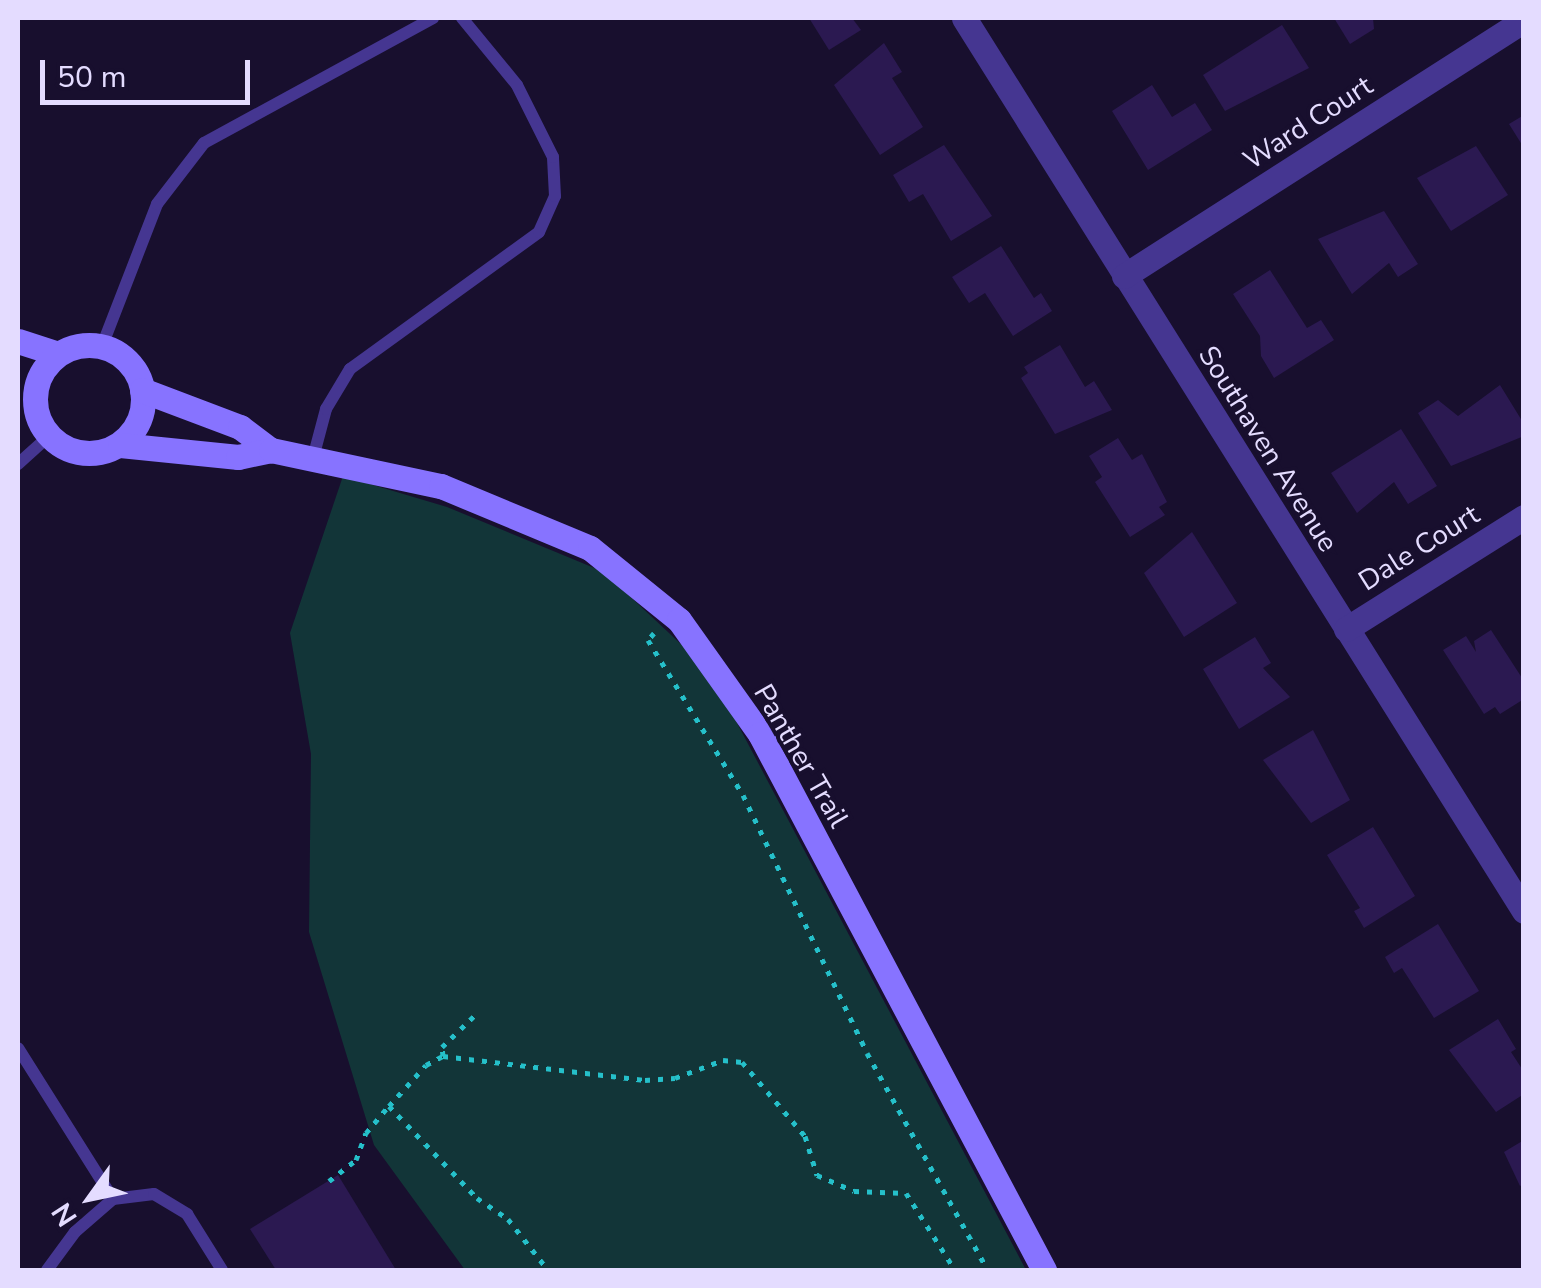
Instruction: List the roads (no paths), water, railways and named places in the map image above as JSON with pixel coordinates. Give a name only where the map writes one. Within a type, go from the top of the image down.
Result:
[{"type":"street","name":"Southaven Avenue","points":[[964,18],[1524,910]]},
{"type":"street","name":"Ward Court","points":[[1124,276],[1524,20]]},
{"type":"street","points":[[18,342],[58,354],[102,346],[129,362],[142,390],[139,421],[120,444],[75,452],[48,436],[26,386],[58,354]]},
{"type":"street","name":"Panther Trail","points":[[142,390],[240,427],[271,450]]},
{"type":"street","name":"Panther Trail","points":[[120,444],[238,457],[271,450],[442,486],[590,548],[672,614],[760,734],[1044,1270]]},
{"type":"street","name":"Dale Court","points":[[1346,629],[1524,518]]},
{"type":"lane","points":[[102,346],[157,204],[204,143],[434,18]]},
{"type":"lane","points":[[312,458],[326,409],[350,368],[539,232],[555,196],[553,157],[517,85],[462,18]]},
{"type":"lane","points":[[18,464],[48,436]]},
{"type":"lane","points":[[18,1048],[113,1200]]},
{"type":"lane","points":[[48,1270],[75,1232],[113,1200],[154,1194],[187,1214],[222,1270]]}]
